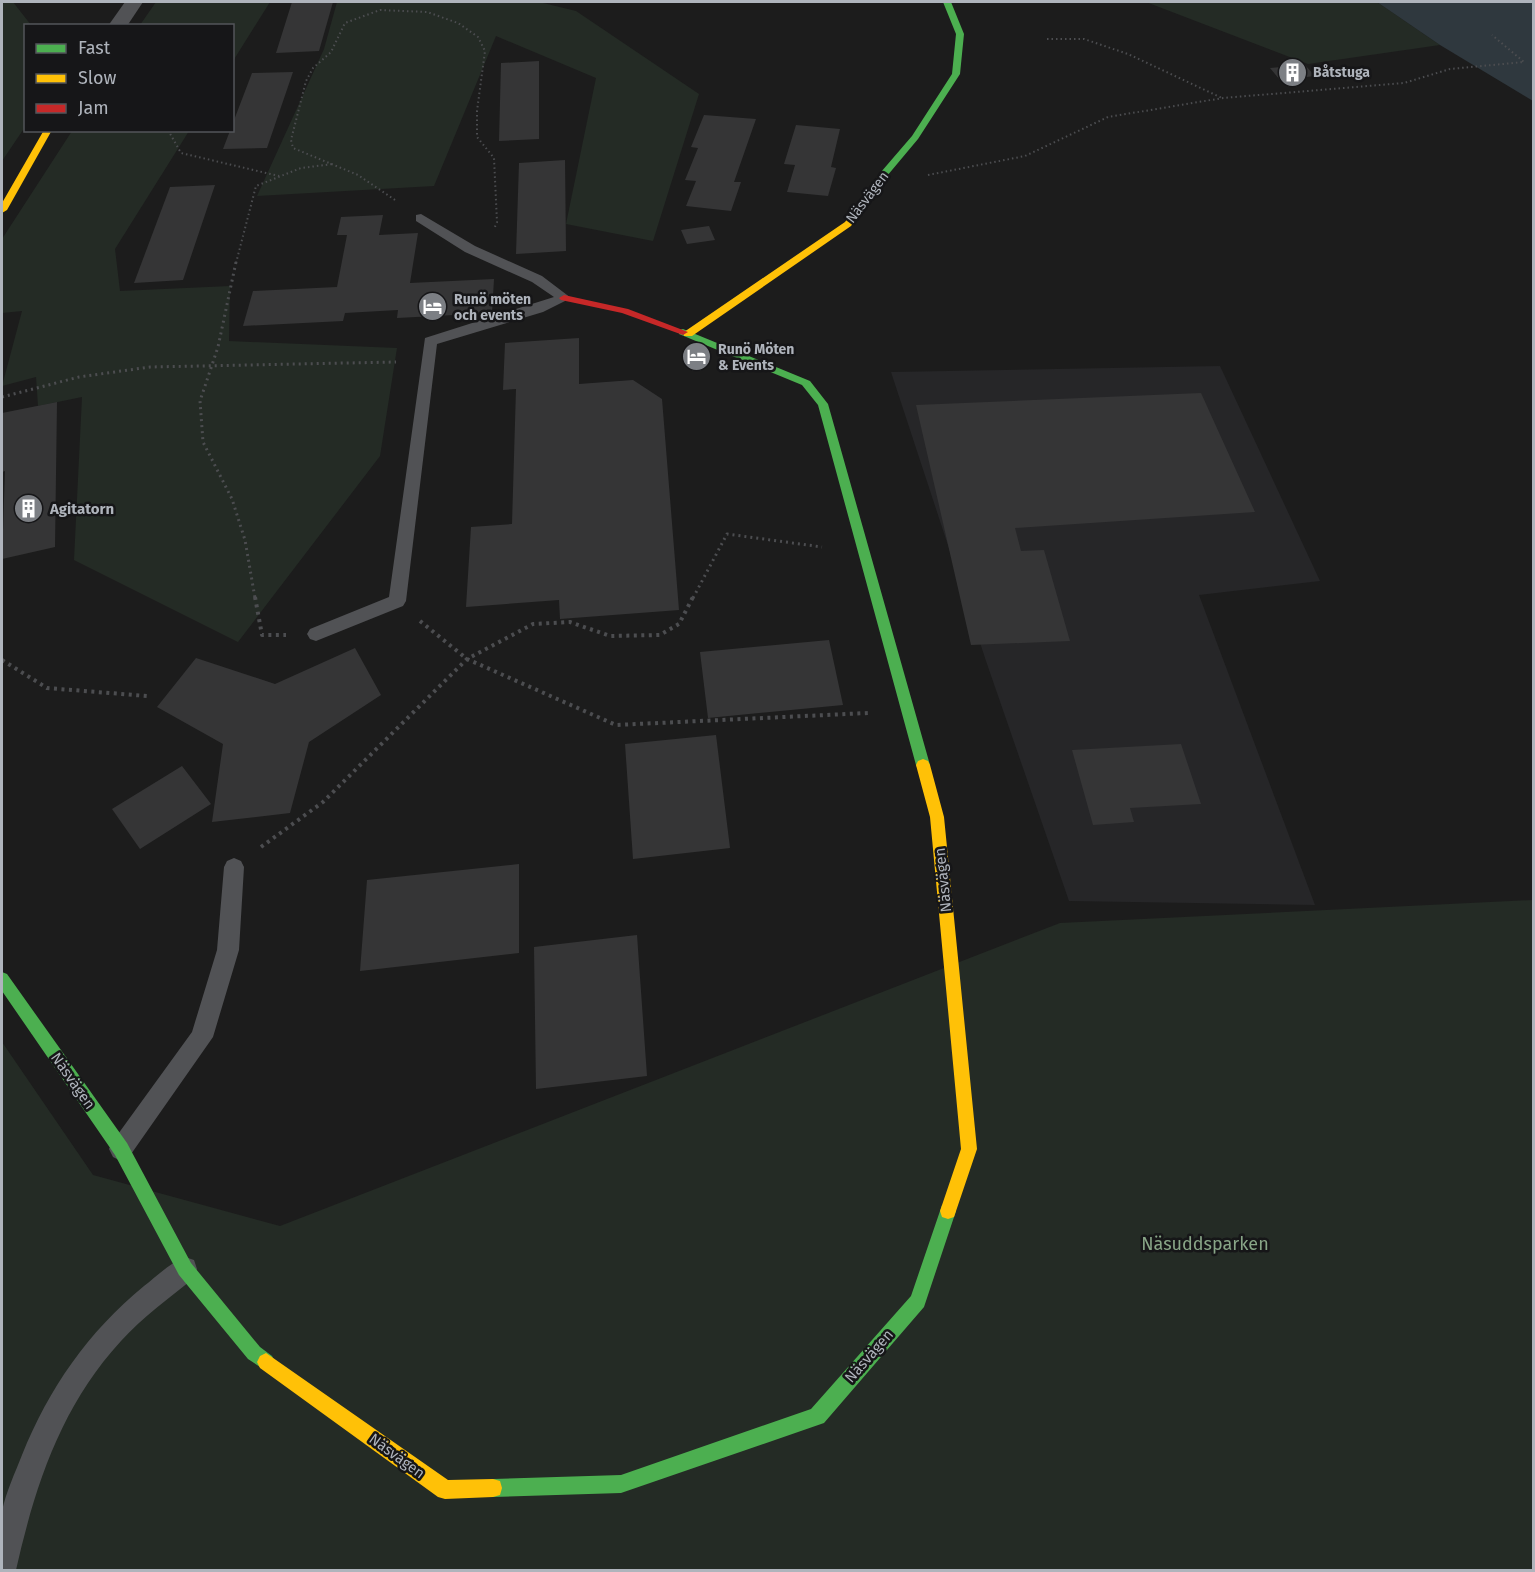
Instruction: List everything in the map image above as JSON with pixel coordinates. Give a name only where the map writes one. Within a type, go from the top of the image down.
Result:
[{"type":"street","points":[[118,24],[134,2]]},
{"type":"street","name":"Näsvägen","points":[[688,334],[849,224],[875,185],[915,137],[956,74],[960,34],[947,2]]},
{"type":"street","points":[[2,210],[47,132]]},
{"type":"street","name":"Näsvägen","points":[[2,979],[121,1149],[185,1269],[254,1353],[445,1490],[621,1484],[817,1416],[918,1301],[969,1149],[937,817],[824,404],[806,383],[688,334],[625,311],[564,298]]},
{"type":"lane","points":[[421,218],[470,249],[537,279],[564,298]]},
{"type":"lane","points":[[316,634],[397,601],[430,341],[538,309],[564,298]]},
{"type":"lane","points":[[121,1149],[202,1037],[228,950],[234,867]]},
{"type":"lane","points":[[2,1570],[11,1521],[35,1454],[61,1401],[112,1332],[185,1269]]},
{"type":"path","points":[[421,218],[358,175],[293,148],[291,140],[306,81],[313,68],[331,52],[345,23],[380,10],[427,12],[458,23],[478,37],[486,51],[477,111],[477,137],[495,158],[497,222],[485,255]]},
{"type":"path","points":[[875,185],[1025,156],[1108,117],[1223,98],[1404,83],[1450,69],[1524,62],[1492,35]]},
{"type":"path","points":[[1047,39],[1084,39],[1128,54],[1223,98]]},
{"type":"path","points":[[169,132],[181,153],[280,176]]},
{"type":"path","points":[[316,634],[262,635],[245,540],[232,498],[203,442],[200,401],[212,367],[256,186],[301,168],[334,164]]},
{"type":"path","points":[[2,397],[79,377],[150,367],[427,362]]},
{"type":"path","points":[[234,867],[323,802],[467,659],[533,624],[570,622],[610,636],[660,635],[679,624],[727,534],[865,553]]},
{"type":"path","points":[[397,601],[467,659],[616,725],[908,712]]},
{"type":"path","points":[[2,660],[47,688],[147,696]]},
{"type":"shaded area","points":[[1377,2],[1533,2],[1533,101],[1440,45]]},
{"type":"shaded area","points":[[1220,366],[1320,581],[1199,595],[1315,905],[1069,901],[986,661],[891,372]]},
{"type":"green space","points":[[2,2],[13,2],[30,24],[24,24],[24,128],[2,161]]},
{"type":"green space","points":[[156,2],[270,2],[234,59],[234,24],[141,24]]},
{"type":"green space","points":[[337,2],[539,2],[576,11],[699,94],[653,241],[566,224],[596,78],[496,36],[434,186],[257,196],[324,49]]},
{"type":"green space","points":[[1146,2],[1377,2],[1440,45],[1308,64]]},
{"type":"green space","points":[[71,132],[188,132],[115,249],[120,291],[230,286],[229,341],[397,348],[380,456],[238,642],[74,560],[82,397],[38,406],[36,377],[2,386],[22,311],[2,313],[2,239]]},
{"type":"green space","name":"Näsuddsparken","points":[[1533,900],[1533,1570],[2,1570],[2,1042],[93,1175],[280,1226],[1060,923]]},
{"type":"building","points":[[292,2],[333,2],[319,51],[276,53]]},
{"type":"building","points":[[539,61],[539,139],[499,141],[501,63]]},
{"type":"building","name":"Båtstuga","points":[[1305,65],[1315,76],[1280,80],[1270,68]]},
{"type":"building","points":[[293,72],[267,148],[223,149],[229,132],[234,132],[234,120],[252,73]]},
{"type":"building","points":[[704,115],[756,119],[734,182],[741,182],[731,211],[686,206],[696,181],[685,180],[698,148],[691,147]]},
{"type":"building","points":[[796,125],[840,129],[831,167],[836,168],[828,196],[787,192],[795,165],[784,164]]},
{"type":"building","points":[[565,160],[566,251],[516,254],[519,163]]},
{"type":"building","points":[[215,185],[183,280],[134,283],[170,187]]},
{"type":"building","points":[[383,215],[379,235],[418,233],[410,283],[494,279],[492,313],[397,318],[398,310],[345,313],[343,321],[243,326],[253,291],[337,287],[347,235],[337,235],[341,217]]},
{"type":"building","points":[[709,226],[715,240],[687,244],[681,230]]},
{"type":"building","points":[[579,338],[579,384],[633,380],[662,399],[679,610],[560,619],[559,600],[466,607],[471,527],[512,524],[516,389],[503,390],[505,343]]},
{"type":"building","points":[[1201,393],[1255,512],[1015,528],[1021,551],[1044,550],[1070,641],[971,645],[916,405]]},
{"type":"building","name":"Agitatorn","points":[[57,402],[55,547],[2,559],[5,471],[2,472],[2,413]]},
{"type":"building","points":[[829,640],[843,705],[708,718],[700,652]]},
{"type":"building","points":[[355,648],[381,695],[309,742],[290,813],[212,822],[223,744],[157,707],[196,658],[275,684]]},
{"type":"building","points":[[716,735],[730,848],[633,859],[625,744]]},
{"type":"building","points":[[1181,744],[1201,804],[1130,808],[1134,822],[1093,825],[1072,750]]},
{"type":"building","points":[[182,766],[211,804],[140,849],[112,809]]},
{"type":"building","points":[[519,864],[519,953],[360,971],[367,880]]},
{"type":"building","points":[[637,935],[647,1076],[536,1089],[534,947]]},
{"type":"traffic: fast","points":[[884,174],[915,137],[956,74],[960,34],[947,2]]},
{"type":"traffic: fast","points":[[683,332],[806,383],[823,404],[923,765]]},
{"type":"traffic: fast","points":[[2,979],[121,1149],[185,1269],[254,1353],[266,1362]]},
{"type":"traffic: fast","points":[[493,1488],[621,1484],[817,1416],[918,1301],[948,1211]]},
{"type":"traffic: slow","points":[[2,210],[47,132]]},
{"type":"traffic: slow","points":[[688,334],[848,224],[884,174]]},
{"type":"traffic: slow","points":[[923,765],[937,817],[969,1149],[948,1211]]},
{"type":"traffic: slow","points":[[266,1362],[445,1490],[493,1488]]},
{"type":"traffic: jam","points":[[564,298],[625,311],[683,332]]},
{"type":"place","name":"Båtstuga","points":[[1292,72]]},
{"type":"place","name":"Runö möten och events","points":[[433,307]]},
{"type":"place","name":"Runö Möten & Events","points":[[697,357]]},
{"type":"place","name":"Agitatorn","points":[[29,509]]}]
